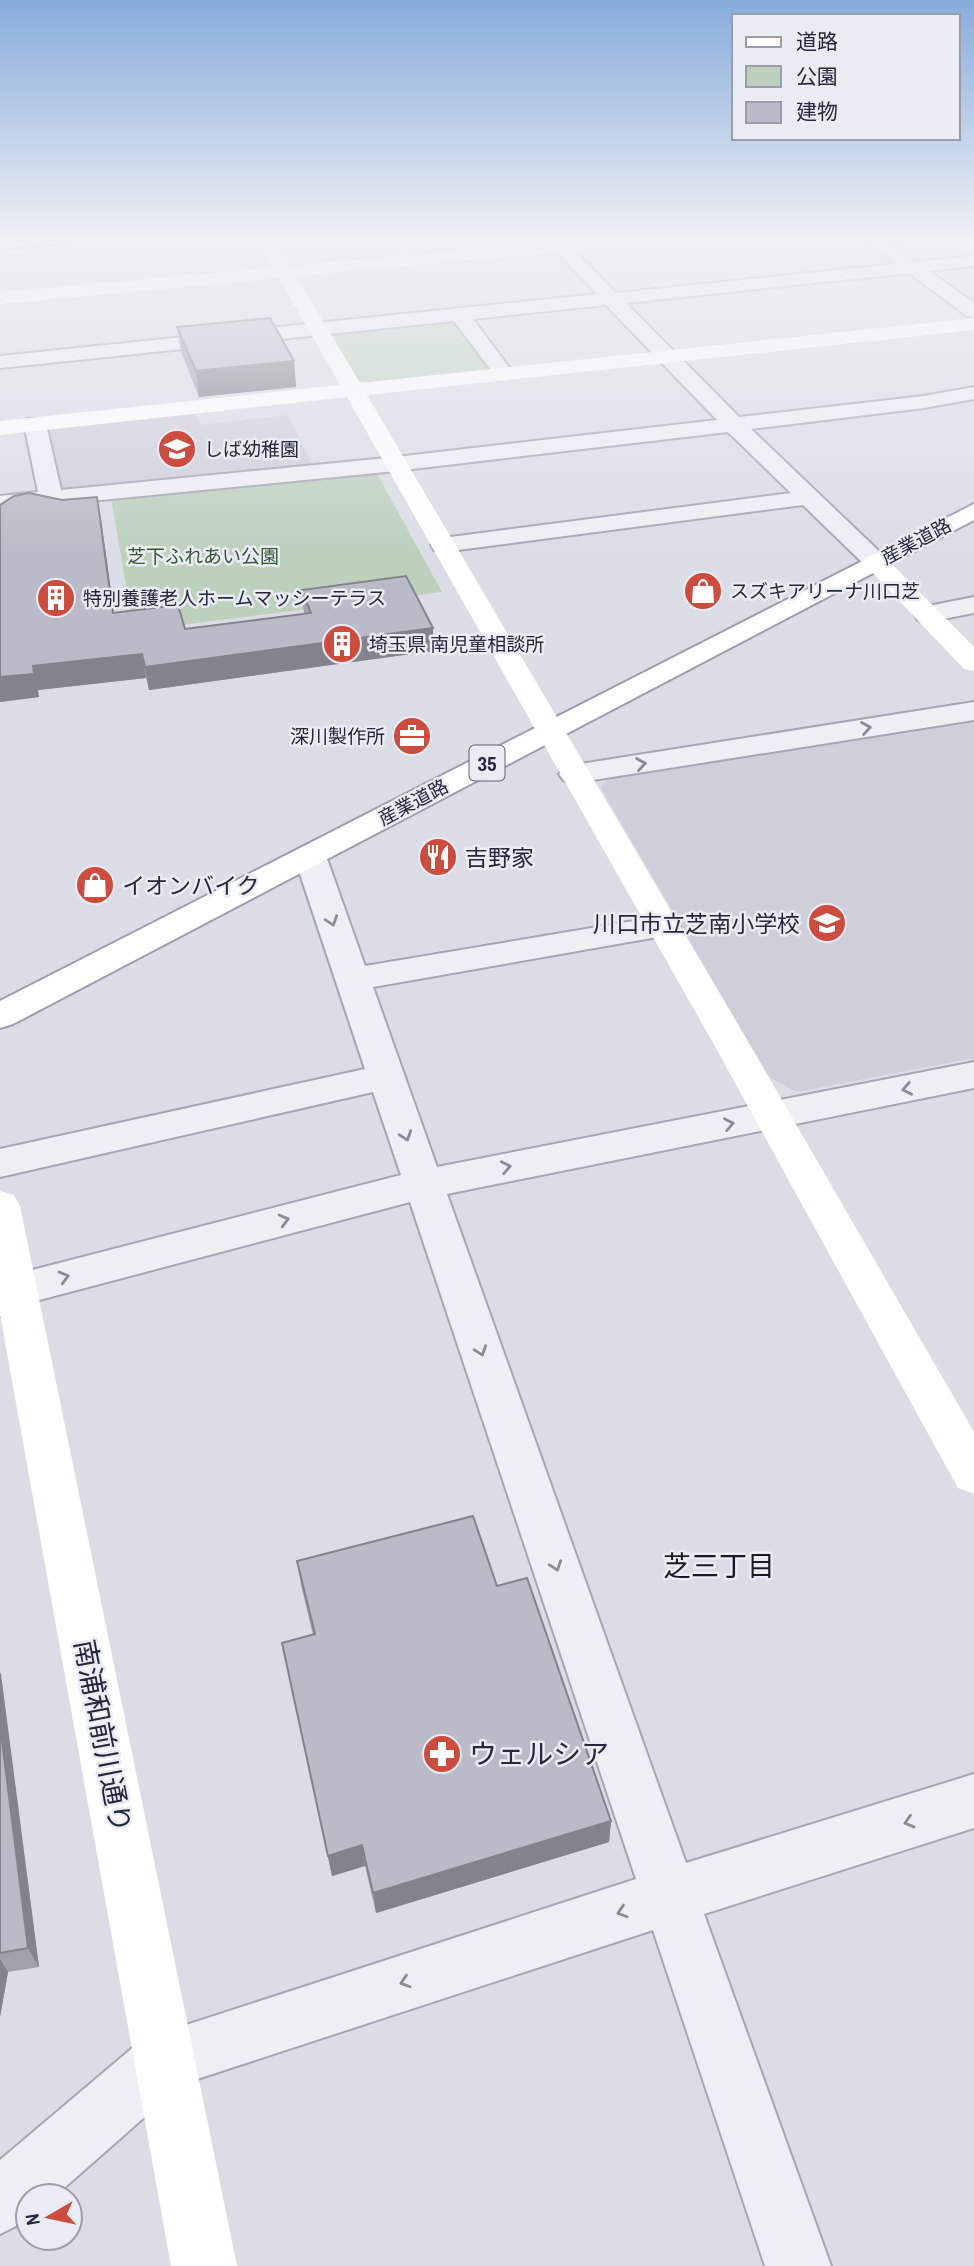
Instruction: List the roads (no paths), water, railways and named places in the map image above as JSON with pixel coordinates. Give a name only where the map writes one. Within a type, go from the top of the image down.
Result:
[{"type":"street","points":[[0,362],[181,344]]},
{"type":"street","points":[[326,344],[663,926],[974,1475]]},
{"type":"street","points":[[482,344],[505,374]]},
{"type":"street","points":[[655,344],[974,663]]},
{"type":"street","points":[[0,428],[785,344]]},
{"type":"street","points":[[0,503],[396,464],[924,402],[974,393]]},
{"type":"street","points":[[35,424],[51,498]]},
{"type":"street","points":[[443,545],[811,497]]},
{"type":"street","name":"産業道路","points":[[0,1016],[974,511]]},
{"type":"street","points":[[927,614],[974,605]]},
{"type":"street","points":[[574,774],[974,711]]},
{"type":"street","points":[[310,856],[797,2266]]},
{"type":"street","points":[[352,979],[663,926]]},
{"type":"street","points":[[8,1294],[422,1184],[974,1075]]},
{"type":"street","points":[[0,1163],[385,1077]]},
{"type":"street","name":"南浦和前川通り","points":[[0,1206],[8,1294],[76,1591],[204,2266]]},
{"type":"street","points":[[0,2202],[164,2060],[974,1801]]},
{"type":"place","name":"しば幼稚園","points":[[177,449]]},
{"type":"place","name":"スズキアリーナ川口芝","points":[[703,591]]},
{"type":"place","name":"特別養護老人ホームマッシーテラス","points":[[56,598]]},
{"type":"place","name":"埼玉県 南児童相談所","points":[[342,644]]},
{"type":"place","name":"深川製作所","points":[[412,736]]},
{"type":"place","name":"吉野家","points":[[438,857]]},
{"type":"place","name":"イオンバイク","points":[[95,885]]},
{"type":"place","name":"川口市立芝南小学校","points":[[827,923]]},
{"type":"place","name":"ウェルシア","points":[[442,1754]]},
{"type":"district","name":"芝三丁目","points":[[719,1566]]},
{"type":"park label","name":"芝下ふれあい公園","points":[[203,556]]}]
